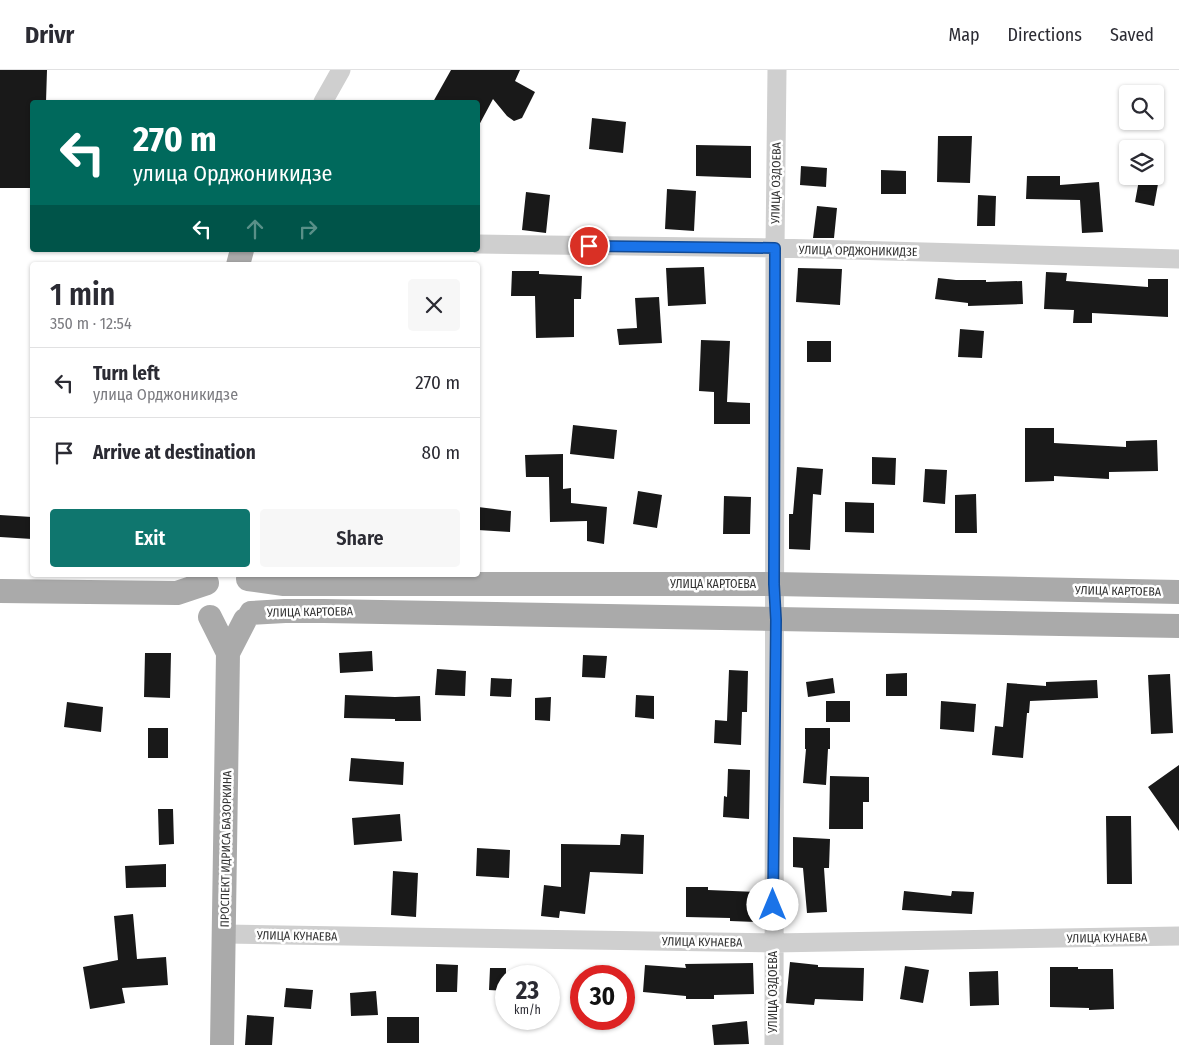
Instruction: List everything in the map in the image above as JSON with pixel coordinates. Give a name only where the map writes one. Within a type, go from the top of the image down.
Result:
[{"type":"main road","points":[[0,591],[177,593],[213,577]]},
{"type":"main road","points":[[208,613],[203,600],[203,591],[213,577]]},
{"type":"main road","name":"УЛИЦА КАРТОЕВА","points":[[245,577],[284,584],[774,584],[1179,592]]},
{"type":"main road","name":"ПРОСПЕКТ ИДРИСА БАЗОРКИНА","points":[[228,654],[255,605],[254,587],[245,577]]},
{"type":"main road","points":[[177,593],[208,613]]},
{"type":"main road","name":"УЛИЦА КАРТОЕВА","points":[[208,613],[218,622],[227,625],[236,624],[248,617],[285,611],[1179,626]]},
{"type":"main road","name":"ПРОСПЕКТ ИДРИСА БАЗОРКИНА","points":[[208,613],[228,654],[222,1045]]},
{"type":"street","points":[[324,100],[341,70]]},
{"type":"street","name":"УЛИЦА ОЗДОЕВА","points":[[774,1045],[777,70]]},
{"type":"street","name":"УЛИЦА ОРДЖОНИКИДЗЕ","points":[[480,244],[775,248],[1179,259]]},
{"type":"street","name":"УЛИЦА КУНАЕВА","points":[[225,934],[773,943],[1179,936]]},
{"type":"building","points":[[0,70],[47,70],[46,100],[30,100],[30,188],[0,188]]},
{"type":"building","points":[[451,70],[520,70],[515,81],[535,92],[522,118],[514,121],[507,116],[493,99],[480,123],[480,100],[434,100]]},
{"type":"building","points":[[592,118],[626,122],[623,153],[589,149]]},
{"type":"building","points":[[938,136],[972,136],[970,183],[937,182]]},
{"type":"building","points":[[696,145],[751,146],[751,178],[696,176]]},
{"type":"building","points":[[801,166],[827,168],[826,187],[800,185]]},
{"type":"building","points":[[881,170],[906,171],[906,194],[881,194]]},
{"type":"building","points":[[1027,176],[1060,176],[1060,185],[1099,182],[1103,232],[1082,233],[1080,200],[1026,199]]},
{"type":"building","points":[[1138,185],[1158,185],[1154,206],[1135,202]]},
{"type":"building","points":[[667,189],[696,191],[694,231],[665,229]]},
{"type":"building","points":[[526,192],[550,195],[546,233],[522,230]]},
{"type":"building","points":[[978,195],[996,196],[995,226],[977,226]]},
{"type":"building","points":[[817,206],[837,208],[834,238],[813,238]]},
{"type":"building","points":[[704,267],[706,304],[668,306],[666,268]]},
{"type":"building","points":[[798,268],[842,269],[840,305],[796,302]]},
{"type":"building","points":[[512,271],[539,271],[539,274],[582,276],[581,299],[574,299],[574,337],[536,338],[535,296],[511,296]]},
{"type":"building","points":[[1046,272],[1067,273],[1066,281],[1148,287],[1148,279],[1168,279],[1168,317],[1092,313],[1092,323],[1073,323],[1074,310],[1044,309]]},
{"type":"building","points":[[938,278],[986,280],[986,282],[1022,281],[1023,304],[968,306],[968,303],[935,299]]},
{"type":"building","points":[[659,297],[662,343],[619,345],[617,329],[637,328],[635,298]]},
{"type":"building","points":[[960,329],[984,331],[982,358],[958,357]]},
{"type":"building","points":[[701,340],[730,341],[727,402],[750,403],[750,424],[714,424],[714,392],[699,391]]},
{"type":"building","points":[[807,341],[831,341],[831,362],[807,362]]},
{"type":"building","points":[[573,425],[617,430],[614,459],[570,454]]},
{"type":"building","points":[[1025,428],[1054,428],[1054,443],[1126,447],[1126,441],[1157,440],[1158,471],[1109,472],[1109,479],[1054,476],[1054,481],[1025,482]]},
{"type":"building","points":[[563,454],[563,489],[571,488],[571,503],[607,507],[604,544],[587,541],[587,521],[550,522],[549,477],[526,477],[525,455]]},
{"type":"building","points":[[872,457],[896,458],[895,485],[872,484]]},
{"type":"building","points":[[797,467],[823,469],[821,495],[813,494],[810,550],[789,549],[789,514],[793,514]]},
{"type":"building","points":[[925,469],[947,470],[945,504],[923,502]]},
{"type":"building","points":[[638,491],[662,495],[657,528],[633,524]]},
{"type":"building","points":[[976,494],[977,533],[955,533],[955,495]]},
{"type":"building","points":[[724,496],[751,497],[750,534],[723,534]]},
{"type":"building","points":[[845,502],[874,503],[874,533],[845,532]]},
{"type":"building","points":[[480,507],[511,511],[510,532],[480,530]]},
{"type":"building","points":[[0,515],[30,517],[30,539],[0,537]]},
{"type":"building","points":[[372,651],[373,671],[340,673],[339,653]]},
{"type":"building","points":[[145,653],[171,653],[170,698],[144,697]]},
{"type":"building","points":[[583,655],[607,656],[605,678],[582,677]]},
{"type":"building","points":[[437,669],[466,671],[465,696],[435,695]]},
{"type":"building","points":[[729,670],[748,671],[747,712],[742,712],[741,745],[714,743],[715,720],[727,721]]},
{"type":"building","points":[[907,673],[907,696],[886,696],[886,674]]},
{"type":"building","points":[[1170,674],[1173,733],[1151,734],[1148,675]]},
{"type":"building","points":[[491,678],[512,679],[511,697],[490,696]]},
{"type":"building","points":[[833,678],[835,693],[808,697],[806,682]]},
{"type":"building","points":[[1097,680],[1098,698],[1030,701],[1029,713],[1027,713],[1023,758],[992,755],[995,726],[1003,727],[1007,683],[1046,686],[1046,682]]},
{"type":"building","points":[[345,695],[420,696],[421,721],[344,718]]},
{"type":"building","points":[[636,695],[654,696],[654,719],[635,717]]},
{"type":"building","points":[[551,697],[550,721],[535,720],[535,698]]},
{"type":"building","points":[[826,701],[850,701],[850,722],[826,722]]},
{"type":"building","points":[[941,701],[976,704],[974,732],[940,729]]},
{"type":"building","points":[[67,702],[103,707],[101,732],[64,727]]},
{"type":"building","points":[[148,728],[168,728],[168,758],[148,758]]},
{"type":"building","points":[[805,728],[830,728],[826,785],[803,783],[806,749]]},
{"type":"building","points":[[351,758],[404,762],[403,785],[349,781]]},
{"type":"building","points":[[1179,765],[1179,831],[1148,787]]},
{"type":"building","points":[[728,769],[750,770],[749,819],[723,817],[724,796],[727,797]]},
{"type":"building","points":[[830,776],[869,777],[869,802],[863,802],[863,829],[829,829]]},
{"type":"building","points":[[158,809],[173,809],[174,844],[159,845]]},
{"type":"building","points":[[400,814],[402,841],[354,845],[352,818]]},
{"type":"building","points":[[1106,816],[1131,816],[1132,884],[1107,884]]},
{"type":"building","points":[[621,834],[644,835],[643,874],[590,872],[585,914],[560,911],[559,918],[541,916],[544,885],[561,887],[561,844],[620,845]]},
{"type":"building","points":[[793,837],[830,839],[829,868],[824,868],[827,912],[807,913],[803,868],[793,867]]},
{"type":"building","points":[[477,848],[510,850],[509,878],[476,876]]},
{"type":"building","points":[[166,864],[166,887],[126,888],[125,866]]},
{"type":"building","points":[[393,871],[418,873],[416,917],[391,915]]},
{"type":"building","points":[[686,887],[708,887],[708,890],[757,892],[756,922],[730,921],[730,918],[686,917]]},
{"type":"building","points":[[904,891],[951,896],[952,891],[974,892],[972,914],[902,910]]},
{"type":"building","points":[[133,914],[137,959],[166,957],[168,985],[122,988],[125,1003],[90,1009],[83,967],[118,960],[114,916]]},
{"type":"building","points":[[790,962],[818,965],[818,967],[864,968],[863,1001],[815,999],[814,1005],[786,1003]]},
{"type":"building","points":[[753,963],[754,994],[714,995],[714,999],[686,999],[686,996],[643,992],[645,965],[686,968],[685,964]]},
{"type":"building","points":[[436,964],[458,965],[457,992],[436,992]]},
{"type":"building","points":[[905,966],[929,970],[923,1003],[900,999]]},
{"type":"building","points":[[1050,967],[1113,969],[1114,1009],[1089,1010],[1089,1008],[1050,1007]]},
{"type":"building","points":[[490,968],[495,968],[495,990],[489,990]]},
{"type":"building","points":[[998,971],[999,1005],[970,1006],[969,972]]},
{"type":"building","points":[[286,988],[313,990],[311,1009],[284,1007]]},
{"type":"building","points":[[376,991],[378,1015],[351,1016],[350,993]]},
{"type":"building","points":[[247,1015],[274,1017],[272,1045],[245,1045]]},
{"type":"building","points":[[387,1017],[419,1017],[419,1043],[387,1043]]},
{"type":"building","points":[[747,1021],[749,1044],[714,1045],[712,1025]]},
{"type":"route","points":[[589,246],[775,248],[774,584],[776,620],[773,905]]}]
